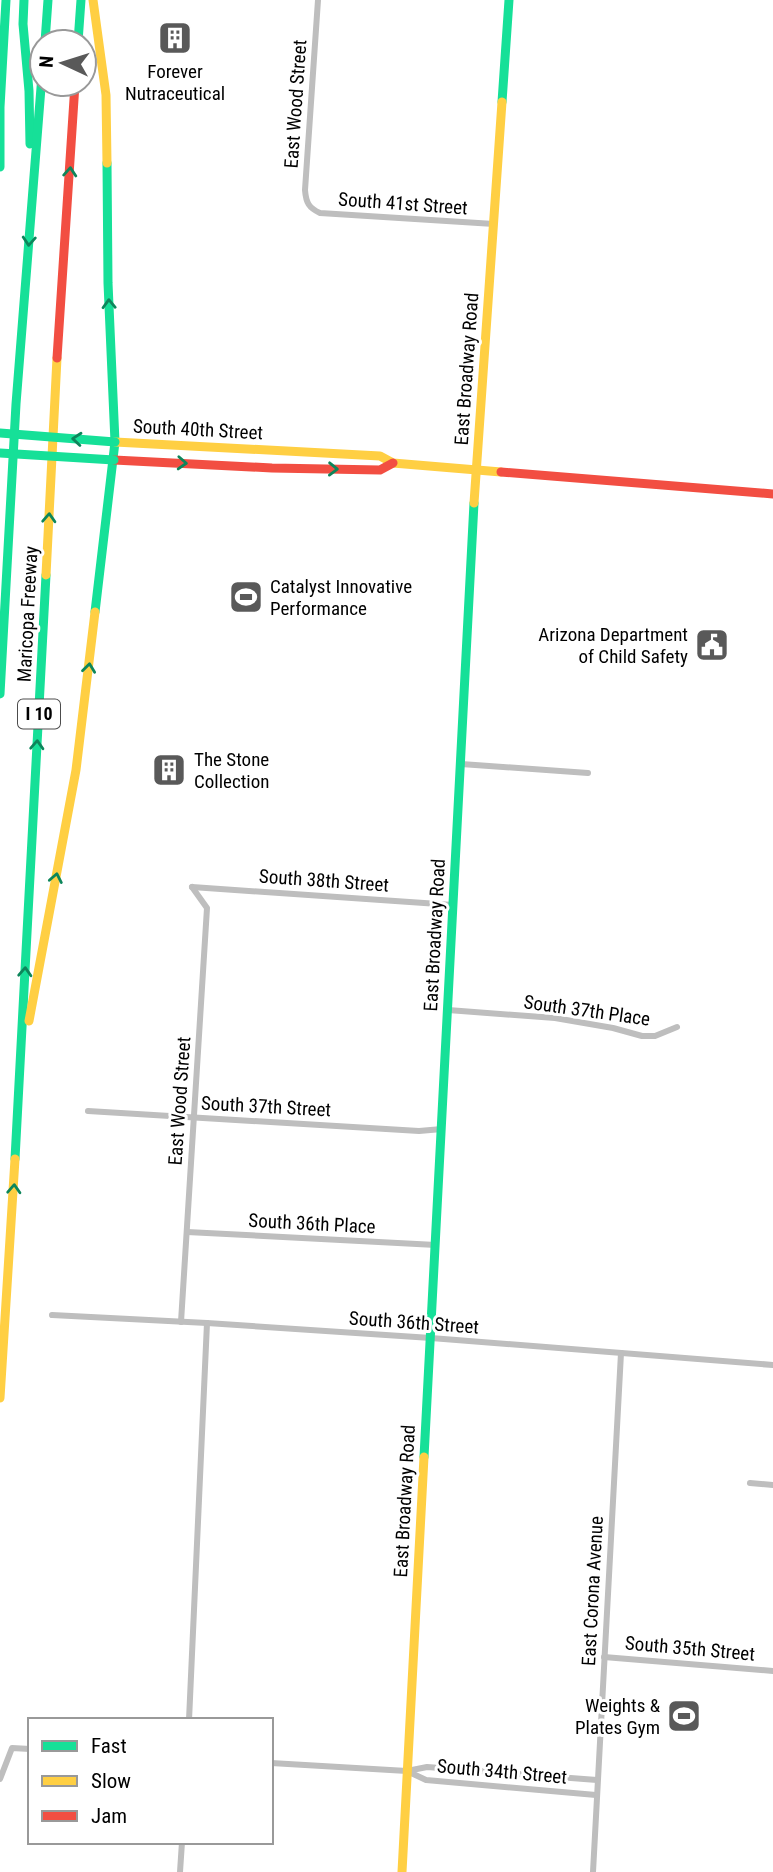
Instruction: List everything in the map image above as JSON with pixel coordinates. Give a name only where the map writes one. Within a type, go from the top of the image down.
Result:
[{"type":"main road","points":[[0,167],[0,107],[6,0]]},
{"type":"main road","points":[[24,0],[32,197]]},
{"type":"main road","points":[[46,28],[48,0]]},
{"type":"main road","points":[[79,28],[81,0]]},
{"type":"main road","points":[[20,1065],[76,770],[114,460],[108,284],[106,95],[93,0]]},
{"type":"main road","name":"East Broadway Road","points":[[401,1872],[476,469],[509,0]]},
{"type":"main road","name":"Maricopa Freeway","points":[[0,694],[16,404],[40,98]]},
{"type":"main road","name":"Maricopa Freeway","points":[[0,1398],[74,98]]},
{"type":"main road","name":"South 40th Street","points":[[0,433],[380,456],[393,463],[773,494]]},
{"type":"main road","name":"South 40th Street","points":[[0,453],[272,468],[380,470],[393,463]]},
{"type":"street","name":"East Wood Street","points":[[310,209],[305,190],[318,0]]},
{"type":"street","name":"South 41st Street","points":[[310,209],[320,213],[494,224]]},
{"type":"street","points":[[461,764],[588,773]]},
{"type":"street","name":"East Wood Street","points":[[181,1322],[207,908],[192,887]]},
{"type":"street","name":"South 38th Street","points":[[192,887],[453,905]]},
{"type":"street","name":"South 37th Place","points":[[448,1010],[555,1018],[642,1036],[656,1036],[677,1027]]},
{"type":"street","name":"South 37th Street","points":[[88,1111],[419,1131],[442,1129]]},
{"type":"street","name":"South 36th Place","points":[[187,1232],[436,1245]]},
{"type":"street","name":"South 36th Street","points":[[51,1315],[430,1338],[773,1365]]},
{"type":"street","points":[[189,1718],[207,1323]]},
{"type":"street","name":"East Corona Avenue","points":[[593,1872],[621,1353]]},
{"type":"street","points":[[750,1483],[773,1485]]},
{"type":"street","name":"South 35th Street","points":[[604,1657],[773,1671]]},
{"type":"street","points":[[0,1779],[12,1748],[28,1749]]},
{"type":"street","name":"South 34th Street","points":[[273,1763],[407,1772],[427,1767],[597,1780]]},
{"type":"street","name":"South 34th Street","points":[[407,1772],[426,1780],[596,1795]]},
{"type":"street","points":[[180,1872],[182,1844]]},
{"type":"traffic: fast","points":[[0,167],[0,107],[6,0]]},
{"type":"traffic: fast","points":[[24,0],[30,144]]},
{"type":"traffic: fast","points":[[46,28],[48,0]]},
{"type":"traffic: fast","points":[[79,28],[81,0]]},
{"type":"traffic: fast","points":[[502,102],[509,0]]},
{"type":"traffic: fast","points":[[0,694],[16,404],[40,98]]},
{"type":"traffic: fast","points":[[95,612],[115,442],[108,283],[107,163]]},
{"type":"traffic: fast","points":[[0,433],[115,442]]},
{"type":"traffic: fast","points":[[0,453],[114,460]]},
{"type":"traffic: fast","points":[[424,1457],[474,503]]},
{"type":"traffic: fast","points":[[15,1159],[46,575]]},
{"type":"traffic: slow","points":[[93,0],[106,95],[107,163]]},
{"type":"traffic: slow","points":[[474,503],[502,102]]},
{"type":"traffic: slow","points":[[46,575],[57,358]]},
{"type":"traffic: slow","points":[[115,442],[380,456],[393,463],[501,472]]},
{"type":"traffic: slow","points":[[29,1021],[76,770],[95,612]]},
{"type":"traffic: slow","points":[[0,1398],[15,1159]]},
{"type":"traffic: slow","points":[[402,1872],[424,1457]]},
{"type":"traffic: jam","points":[[57,358],[74,98]]},
{"type":"traffic: jam","points":[[114,460],[380,470],[393,463]]},
{"type":"traffic: jam","points":[[501,472],[773,494]]},
{"type":"place","name":"Forever Nutraceutical","points":[[175,38]]},
{"type":"place","name":"Catalyst Innovative Performance","points":[[246,597]]},
{"type":"place","name":"Arizona Department of Child Safety","points":[[712,645]]},
{"type":"place","name":"The Stone Collection","points":[[169,770]]},
{"type":"place","name":"Weights & Plates Gym","points":[[684,1716]]}]
